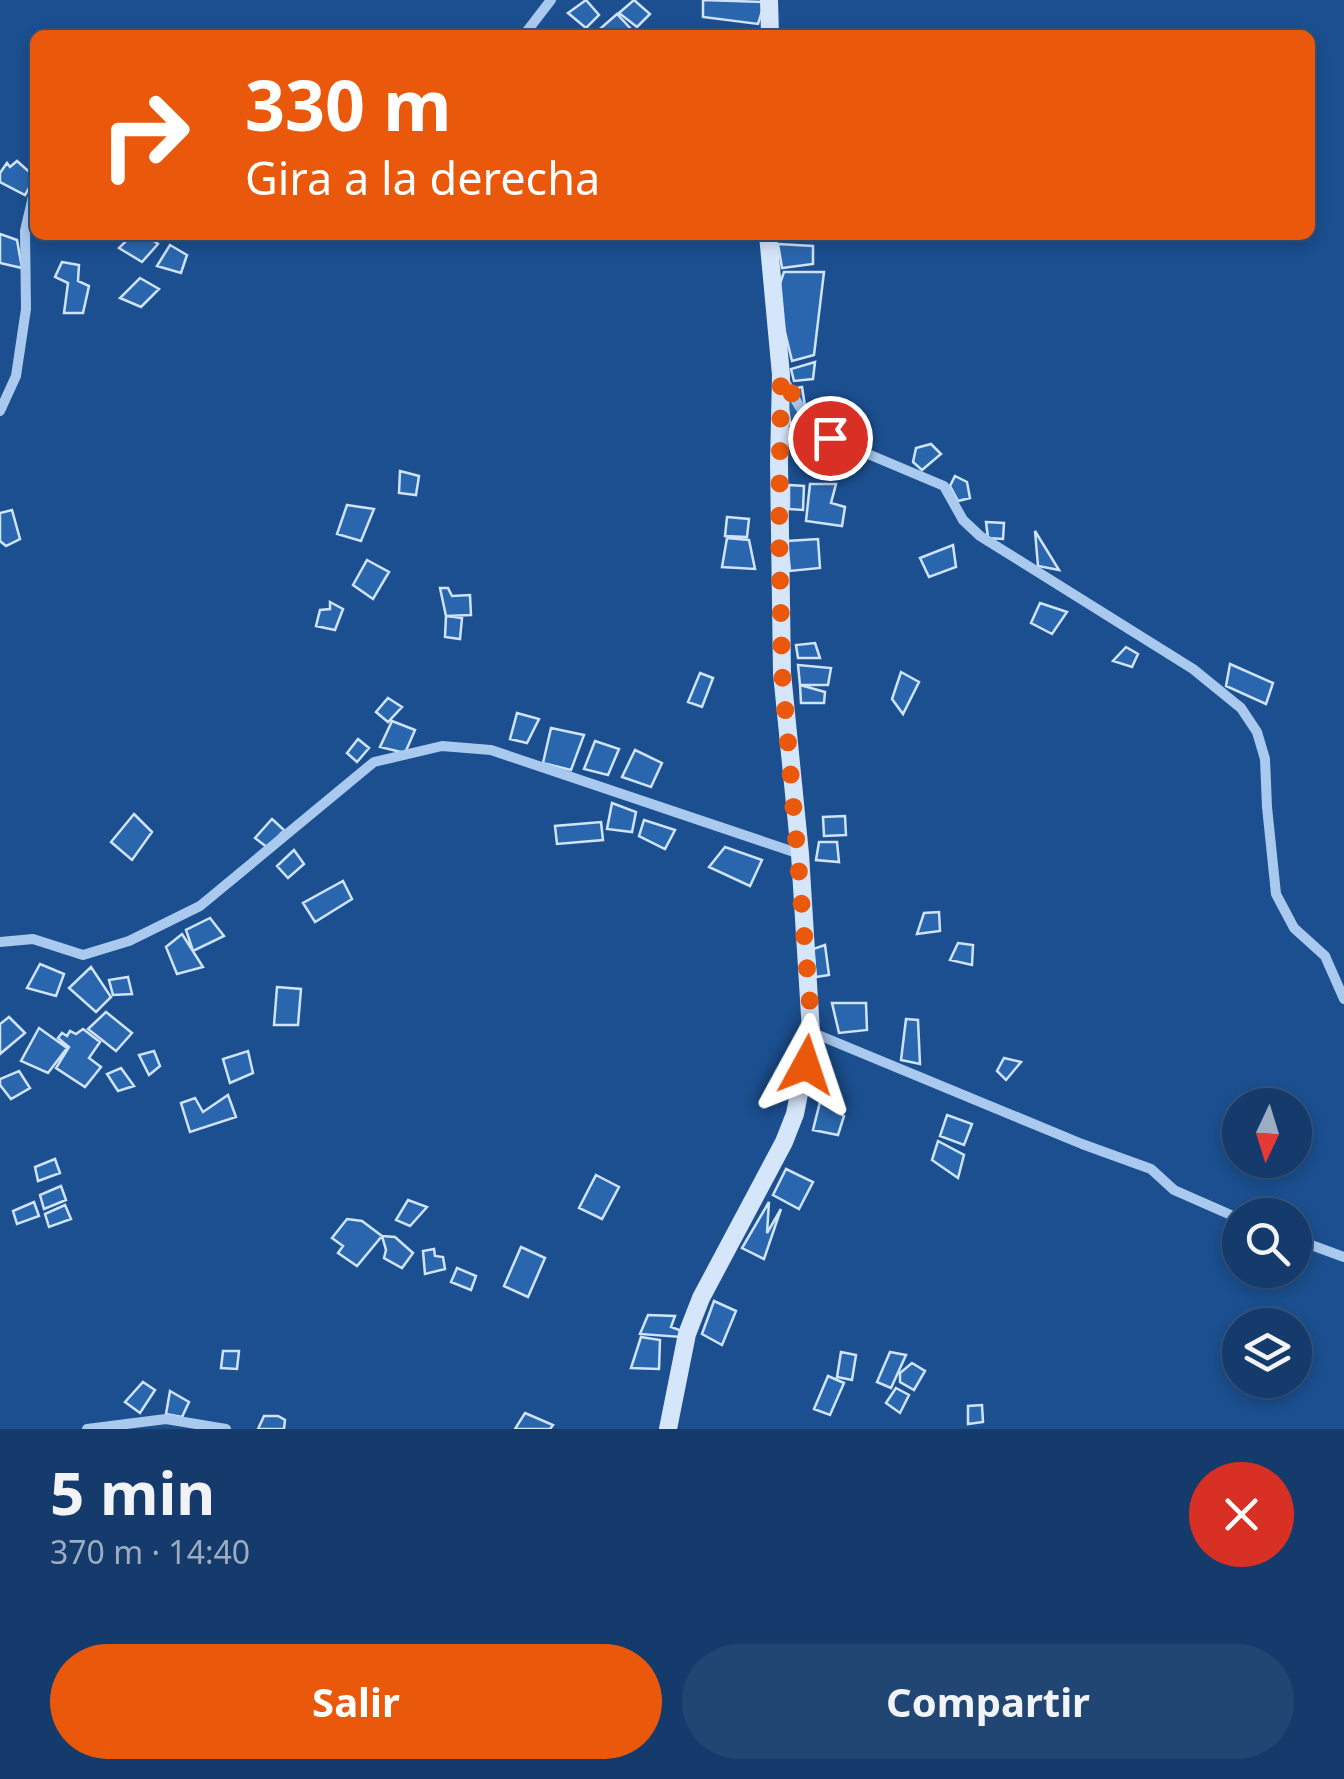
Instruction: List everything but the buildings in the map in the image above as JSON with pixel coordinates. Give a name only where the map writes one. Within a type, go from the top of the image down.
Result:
[{"type":"street","points":[[528,30],[551,0]]},
{"type":"street","points":[[769,0],[770,30]]},
{"type":"street","points":[[0,410],[16,376],[26,309],[25,231],[30,210]]},
{"type":"street","points":[[668,1429],[686,1334],[701,1298],[784,1142],[795,1114],[811,1032],[800,854],[782,672],[781,375],[768,240]]},
{"type":"street","points":[[781,375],[805,416],[830,438],[944,486],[963,520],[980,536],[1193,669],[1241,708],[1257,732],[1266,759],[1276,894],[1294,928],[1325,956],[1344,999]]},
{"type":"street","points":[[0,942],[33,939],[83,955],[129,941],[200,906],[374,762],[442,746],[491,750],[800,854]]},
{"type":"street","points":[[811,1032],[1151,1169],[1174,1190],[1222,1211]]},
{"type":"street","points":[[1312,1246],[1344,1257]]},
{"type":"street","points":[[87,1429],[166,1418],[226,1429]]},
{"type":"route","points":[[806,1065],[810,1004],[782,672],[781,375],[805,416],[830,438]]}]
